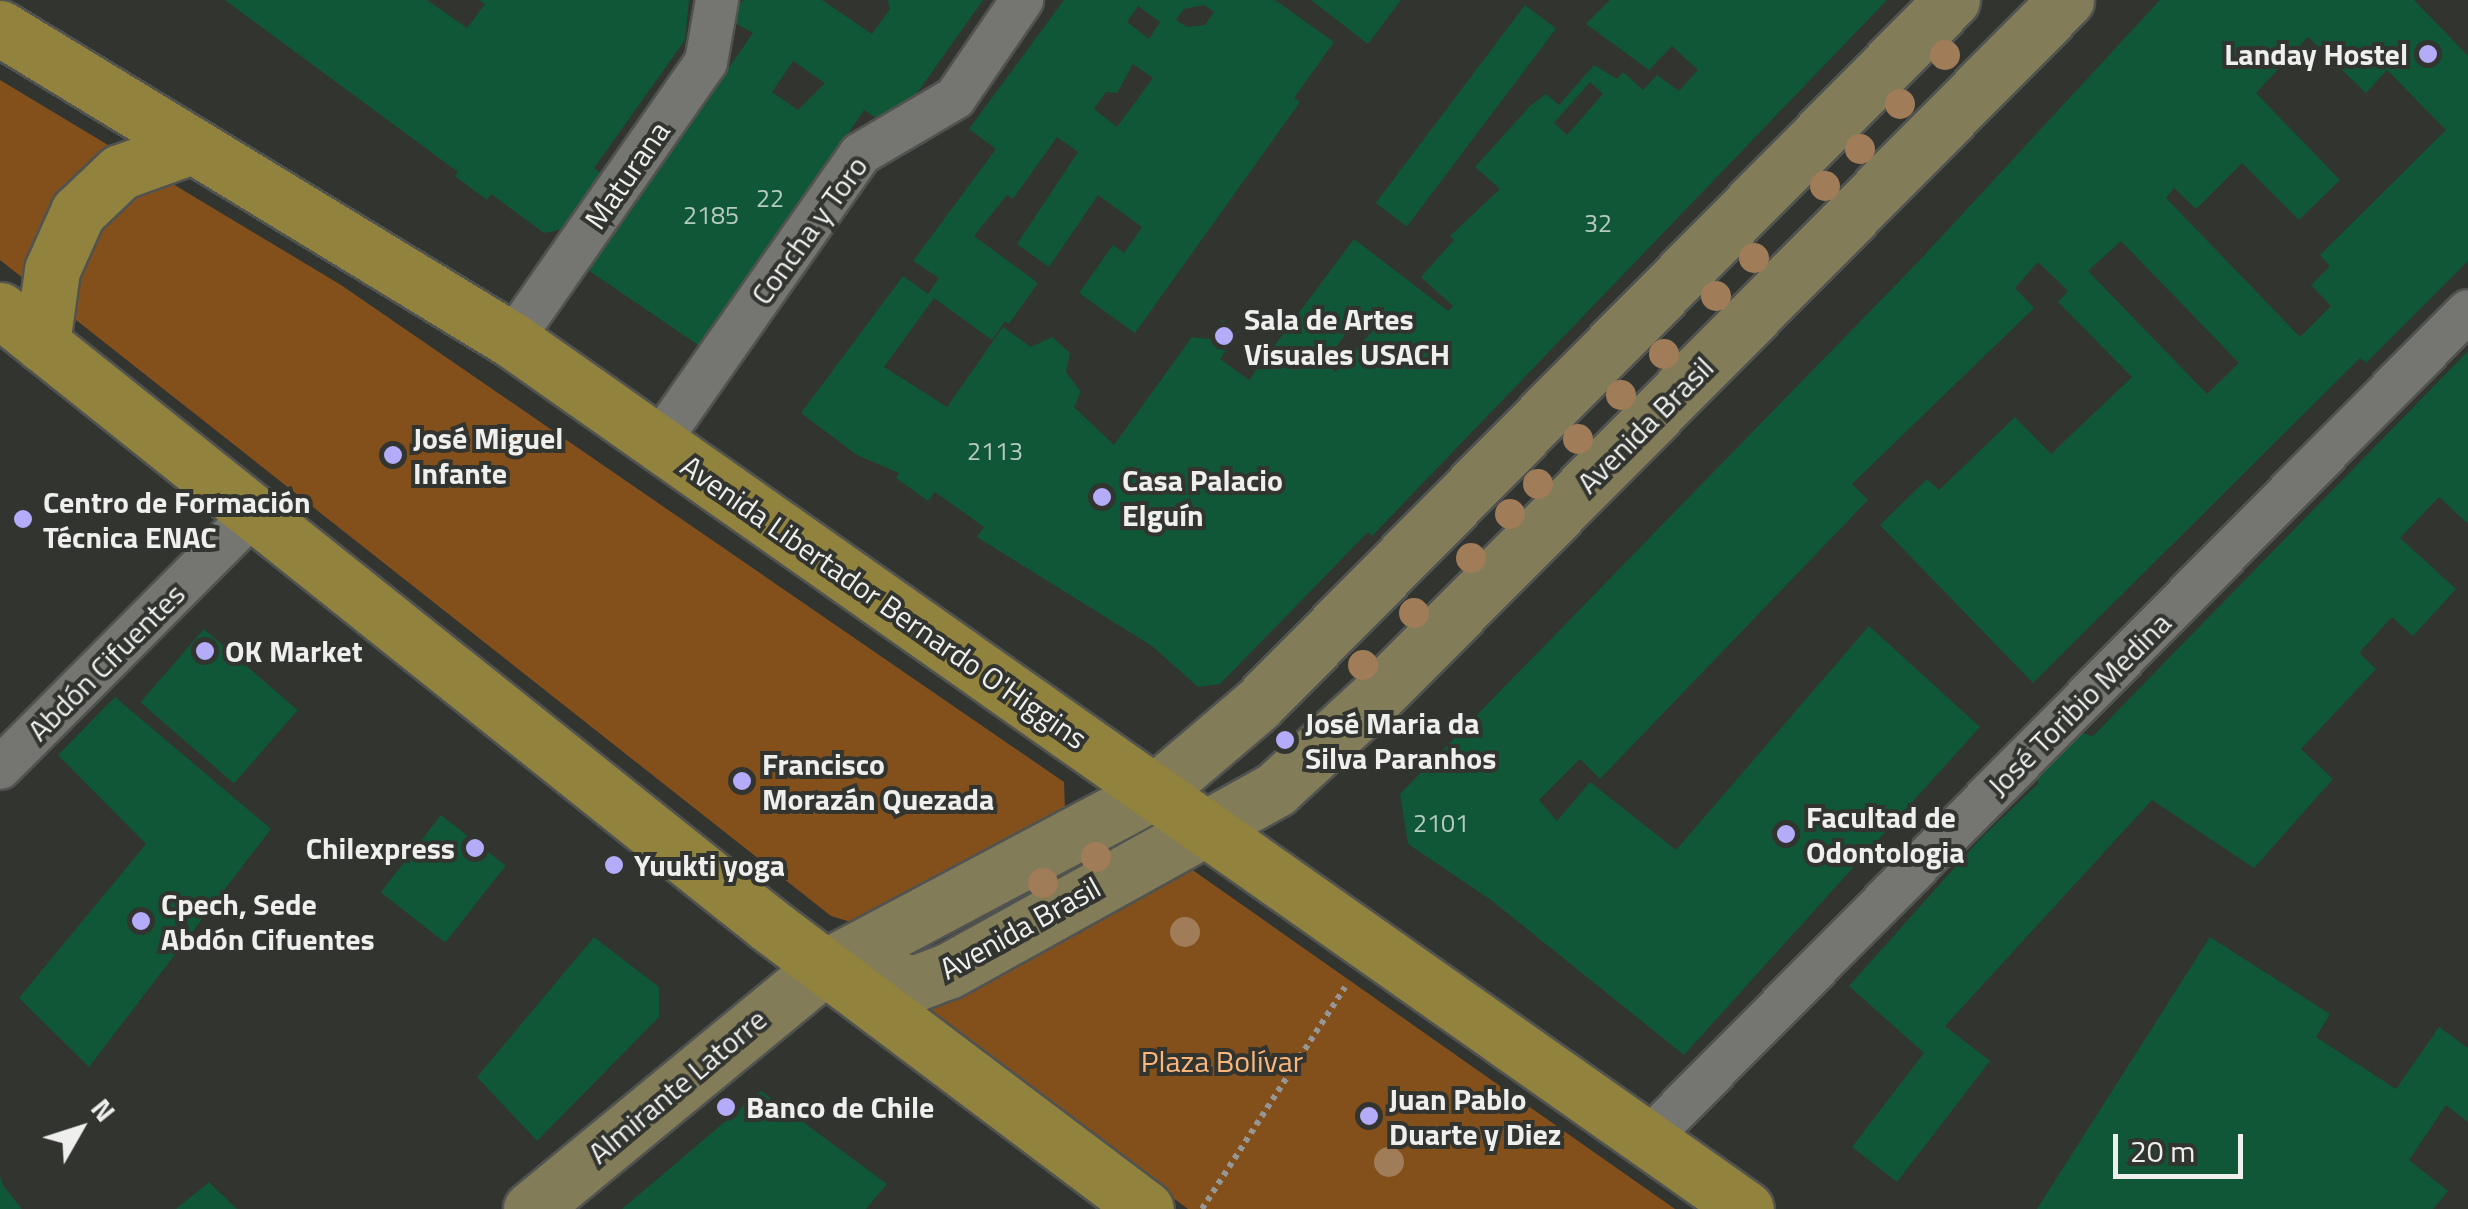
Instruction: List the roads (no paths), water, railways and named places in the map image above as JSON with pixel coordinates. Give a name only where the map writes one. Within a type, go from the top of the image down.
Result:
[{"type":"main road","name":"Avenida Brasil","points":[[825,967],[1156,791],[1288,675],[1952,0]]},
{"type":"main road","name":"Avenida Brasil","points":[[825,967],[916,983],[1276,790],[1334,739],[2066,0]]},
{"type":"main road","name":"Avenida Libertador Bernardo O'Higgins","points":[[0,28],[512,340],[1746,1209]]},
{"type":"main road","points":[[42,344],[52,270],[78,212],[120,172],[192,146]]},
{"type":"main road","points":[[0,310],[825,967],[1146,1209]]},
{"type":"main road","name":"Almirante Latorre","points":[[530,1209],[825,967]]},
{"type":"street","name":"Maturana","points":[[512,340],[706,62],[717,0]]},
{"type":"street","name":"Concha y Toro","points":[[658,443],[860,154],[955,98],[1022,0]]},
{"type":"street","name":"José Toribio Medina","points":[[1648,1139],[2468,311]]},
{"type":"street","name":"Abdón Cifuentes","points":[[0,768],[254,513]]},
{"type":"place","name":"Landay Hostel","points":[[2428,54]]},
{"type":"place","name":"Sala de Artes Visuales USACH","points":[[1224,336]]},
{"type":"place","name":"José Miguel Infante","points":[[393,455]]},
{"type":"place","name":"Casa Palacio Elguín","points":[[1102,497]]},
{"type":"place","name":"Centro de Formación Técnica ENAC","points":[[23,519]]},
{"type":"place","name":"OK Market","points":[[205,651]]},
{"type":"place","name":"José Maria da Silva Paranhos","points":[[1285,740]]},
{"type":"place","name":"Francisco Morazán Quezada","points":[[742,781]]},
{"type":"place","name":"Facultad de Odontologia","points":[[1786,834]]},
{"type":"place","name":"Chilexpress","points":[[475,848]]},
{"type":"place","name":"Yuukti yoga","points":[[614,865]]},
{"type":"place","name":"Cpech, Sede Abdón Cifuentes","points":[[141,921]]},
{"type":"place","name":"Banco de Chile","points":[[726,1107]]},
{"type":"place","name":"Juan Pablo Duarte y Diez","points":[[1369,1116]]},
{"type":"park label","name":"Plaza Bolívar","points":[[1222,1061]]}]
